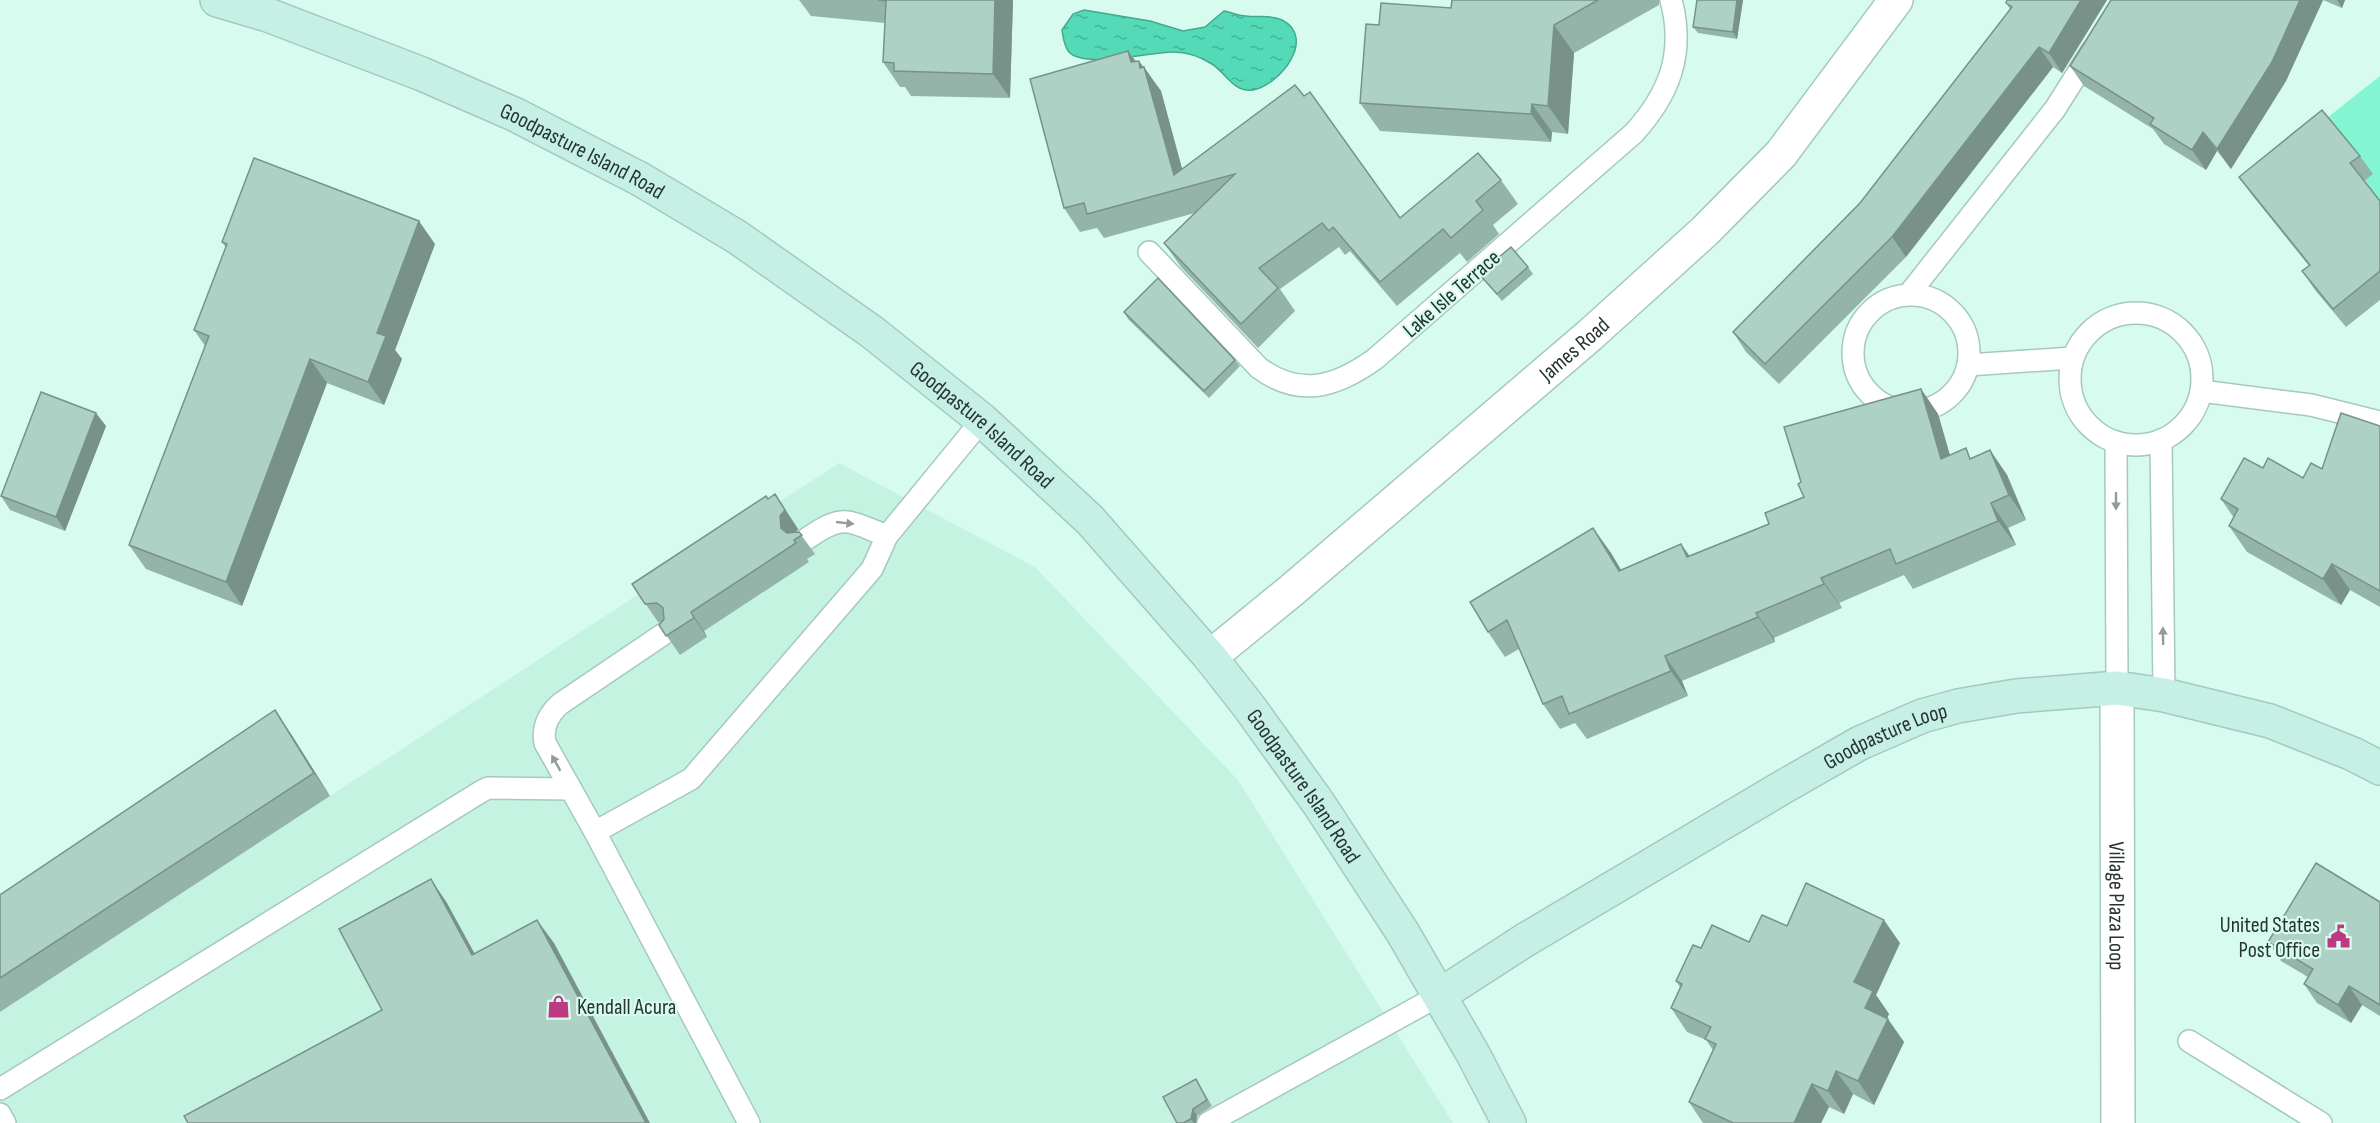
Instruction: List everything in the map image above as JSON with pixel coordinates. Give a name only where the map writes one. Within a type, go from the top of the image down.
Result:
[{"type":"main road","name":"Goodpasture Island Road","points":[[217,0],[268,15],[422,74],[516,116],[640,179],[737,237],[872,332],[982,420],[1090,520],[1210,657],[1250,708],[1319,804],[1403,933],[1440,995],[1509,1123]]},
{"type":"main road","name":"Goodpasture Loop","points":[[1440,995],[1525,940],[1753,804],[1871,739],[1922,716],[1958,706],[2016,696],[2117,688],[2164,695],[2270,721],[2353,754],[2380,768]]},
{"type":"street","name":"James Road","points":[[1210,657],[1292,590],[1581,342],[1705,231],[1781,154],[1896,0]]},
{"type":"street","name":"Village Plaza Loop","points":[[2117,688],[2118,1123]]},
{"type":"lane","name":"Lake Isle Terrace","points":[[1149,252],[1259,368],[1271,377],[1281,382],[1305,387],[1349,375],[1375,359],[1634,133],[1646,120],[1667,86],[1675,63],[1676,37],[1671,0]]},
{"type":"lane","points":[[1909,294],[2055,109],[2098,40]]},
{"type":"lane","points":[[1909,294],[1929,297],[1950,309],[1963,325],[1969,344],[1968,365],[1962,384],[1947,400],[1928,410],[1908,412],[1888,407],[1871,396],[1858,380],[1853,365],[1852,345],[1859,325],[1871,309],[1888,298],[1909,294]]},
{"type":"lane","points":[[2136,312],[2159,316],[2179,328],[2194,346],[2202,367],[2201,391],[2195,410],[2181,428],[2161,440],[2139,446],[2116,442],[2095,432],[2080,414],[2069,381],[2072,358],[2083,338],[2100,322],[2121,313],[2136,312]]},
{"type":"lane","points":[[1968,365],[2072,358]]},
{"type":"lane","points":[[2201,391],[2311,405],[2380,422]]},
{"type":"lane","points":[[595,832],[691,779],[872,569],[887,536],[982,420]]},
{"type":"lane","points":[[2161,440],[2164,695]]},
{"type":"lane","points":[[2116,442],[2117,688]]},
{"type":"lane","points":[[805,540],[836,521],[857,525],[887,536]]},
{"type":"lane","points":[[665,633],[551,712],[543,733],[545,743],[595,832],[749,1123]]},
{"type":"lane","points":[[0,1089],[482,791],[488,788],[571,789]]},
{"type":"lane","points":[[1208,1123],[1440,995]]},
{"type":"lane","points":[[2189,1041],[2321,1123]]},
{"type":"lane","points":[[0,1114],[5,1123]]},
{"type":"shaded area","points":[[2380,76],[2380,209],[2327,118]]},
{"type":"shaded area","points":[[839,463],[1035,567],[1238,780],[1453,1123],[0,1123],[0,1012]]},
{"type":"water","points":[[1084,10],[1150,21],[1183,31],[1205,27],[1224,11],[1243,16],[1273,17],[1282,20],[1292,28],[1296,38],[1295,49],[1291,60],[1274,79],[1253,90],[1246,90],[1235,85],[1212,64],[1183,53],[1103,59],[1077,57],[1067,50],[1062,30],[1073,14]]},
{"type":"building","points":[[878,0],[995,0],[993,74],[894,71],[894,63],[883,62],[886,1]]},
{"type":"building","points":[[1452,0],[1598,0],[1554,25],[1548,106],[1532,104],[1531,114],[1360,103],[1366,24],[1379,25],[1381,3],[1451,8]]},
{"type":"building","points":[[1697,0],[1737,0],[1733,32],[1693,27]]},
{"type":"building","points":[[2007,0],[2081,0],[2049,53],[2039,47],[1892,237],[1765,364],[1733,332],[1860,203],[2012,7],[2006,3]]},
{"type":"building","points":[[2111,0],[2300,0],[2272,62],[2217,149],[2203,132],[2192,150],[2150,124],[2154,118],[2070,66]]},
{"type":"building","points":[[1128,51],[1131,62],[1139,61],[1140,68],[1144,67],[1174,175],[1295,85],[1304,96],[1310,92],[1400,218],[1478,153],[1501,180],[1476,201],[1483,210],[1451,238],[1443,229],[1380,282],[1333,227],[1329,231],[1322,223],[1259,268],[1278,288],[1241,324],[1164,243],[1235,174],[1087,214],[1084,203],[1064,208],[1030,79]]},
{"type":"building","points":[[2322,110],[2360,156],[2350,163],[2380,201],[2380,271],[2333,309],[2302,271],[2310,265],[2239,177]]},
{"type":"building","points":[[254,158],[419,221],[377,333],[386,336],[368,382],[310,359],[226,582],[129,545],[209,336],[194,330],[227,244],[222,242]]},
{"type":"building","points":[[1511,247],[1528,267],[1497,294],[1479,274]]},
{"type":"building","points":[[1158,278],[1235,360],[1204,391],[1124,312]]},
{"type":"building","points":[[1921,389],[1941,459],[1966,448],[1970,459],[1990,450],[2009,495],[1991,503],[1998,521],[1896,564],[1890,549],[1821,578],[1824,584],[1756,613],[1758,617],[1665,656],[1671,671],[1569,714],[1562,696],[1543,704],[1507,620],[1488,632],[1470,602],[1593,528],[1619,571],[1681,544],[1687,557],[1769,524],[1765,513],[1804,497],[1798,484],[1801,482],[1784,427]]},
{"type":"building","points":[[41,392],[96,413],[56,517],[1,496]]},
{"type":"building","points":[[2341,413],[2380,426],[2380,591],[2332,564],[2323,579],[2229,526],[2238,509],[2221,499],[2244,458],[2263,468],[2268,458],[2303,478],[2311,463],[2322,469]]},
{"type":"building","points":[[775,494],[785,510],[780,516],[781,528],[787,533],[799,532],[802,535],[794,540],[796,543],[691,612],[694,618],[666,636],[659,625],[664,619],[663,608],[657,603],[645,604],[632,584],[766,496],[768,499]]},
{"type":"building","points":[[275,710],[314,773],[0,978],[0,895]]},
{"type":"building","name":"United States Post Office","points":[[2316,863],[2380,902],[2380,1005],[2349,986],[2338,1005],[2304,984],[2313,969],[2268,942]]},
{"type":"building","points":[[431,879],[472,955],[537,920],[646,1123],[188,1123],[184,1116],[382,1010],[339,929]]},
{"type":"building","points":[[1806,883],[1884,920],[1854,982],[1873,991],[1865,1008],[1888,1019],[1858,1081],[1836,1071],[1828,1091],[1812,1084],[1794,1123],[1733,1123],[1689,1102],[1716,1044],[1705,1039],[1711,1027],[1671,1008],[1682,984],[1676,981],[1693,945],[1701,948],[1712,925],[1749,942],[1762,915],[1787,926]]},
{"type":"building","points":[[1196,1079],[1207,1100],[1193,1109],[1191,1119],[1177,1123],[1163,1097]]},
{"type":"place","name":"United States Post Office","points":[[2338,937]]},
{"type":"place","name":"Kendall Acura","points":[[559,1006]]}]
